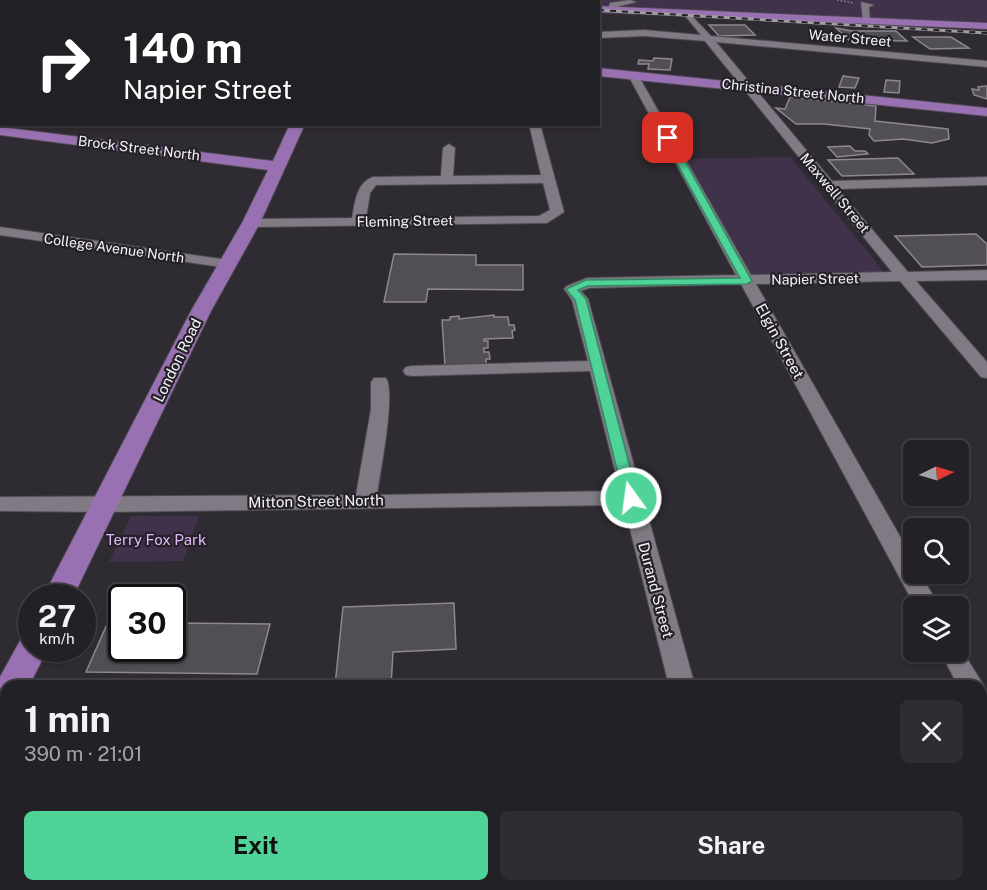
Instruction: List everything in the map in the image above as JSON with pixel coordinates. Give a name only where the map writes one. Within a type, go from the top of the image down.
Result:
[{"type":"main road","points":[[600,9],[686,12],[868,12],[987,26]]},
{"type":"main road","name":"Christina Street North","points":[[600,72],[987,111]]},
{"type":"main road","name":"London Road","points":[[65,584],[201,311],[250,223],[297,126]]},
{"type":"main road","name":"Brock Street North","points":[[0,131],[278,166]]},
{"type":"main road","points":[[15,680],[25,662]]},
{"type":"street","points":[[612,10],[613,5],[632,2]]},
{"type":"street","name":"Maxwell Street","points":[[686,12],[904,277],[987,373]]},
{"type":"street","name":"Water Street","points":[[600,35],[644,33],[987,64]]},
{"type":"street","name":"Elgin Street","points":[[633,75],[921,596]]},
{"type":"street","points":[[358,222],[368,183],[374,181],[548,179],[535,126]]},
{"type":"street","points":[[447,180],[449,148]]},
{"type":"street","name":"Fleming Street","points":[[250,223],[542,220],[557,212],[548,179]]},
{"type":"street","points":[[828,185],[987,181]]},
{"type":"street","name":"College Avenue North","points":[[0,231],[228,264]]},
{"type":"street","name":"Napier Street","points":[[572,289],[586,283],[987,275]]},
{"type":"street","name":"Durand Street","points":[[572,289],[580,299],[680,680]]},
{"type":"street","points":[[412,371],[597,366]]},
{"type":"street","points":[[366,500],[380,409],[380,382]]},
{"type":"street","name":"Mitton Street North","points":[[0,504],[105,505],[631,498]]},
{"type":"street","points":[[958,662],[968,680]]},
{"type":"green space","points":[[600,0],[987,0],[987,24],[600,7]]},
{"type":"green space","points":[[790,157],[885,273],[750,277],[684,159]]},
{"type":"green space","name":"Terry Fox Park","points":[[131,516],[199,516],[183,561],[109,562]]},
{"type":"building","points":[[709,25],[745,25],[755,35],[719,36]]},
{"type":"building","points":[[836,28],[852,31],[896,31],[907,41],[849,40]]},
{"type":"building","points":[[913,37],[951,37],[969,48],[930,49]]},
{"type":"building","points":[[654,58],[672,59],[670,70],[648,69],[649,64],[638,64],[639,60],[653,61]]},
{"type":"building","points":[[843,76],[859,78],[855,88],[839,87]]},
{"type":"building","points":[[886,80],[900,81],[899,93],[884,92]]},
{"type":"building","points":[[987,86],[987,99],[974,95],[972,89],[979,90],[978,87]]},
{"type":"building","points":[[790,97],[876,106],[875,121],[948,129],[949,139],[932,143],[903,139],[874,141],[869,135],[870,129],[824,124],[796,124],[776,108],[785,109]]},
{"type":"building","points":[[850,146],[855,151],[865,151],[868,154],[837,157],[828,147]]},
{"type":"building","points":[[898,158],[914,174],[842,176],[828,160]]},
{"type":"building","points":[[976,234],[987,244],[987,265],[922,267],[895,236]]},
{"type":"building","points":[[394,254],[476,255],[476,265],[523,265],[523,290],[428,289],[426,302],[384,302]]},
{"type":"building","points":[[494,315],[494,317],[508,317],[509,325],[514,325],[513,338],[484,339],[488,341],[488,348],[484,348],[484,352],[489,352],[490,359],[486,359],[486,364],[445,366],[442,320],[450,320],[450,317],[459,316],[459,319]]},
{"type":"building","points":[[454,603],[456,649],[393,652],[391,680],[336,680],[343,607]]},
{"type":"building","points":[[108,622],[108,662],[186,662],[186,623],[270,624],[257,674],[86,672],[90,662],[96,662],[96,649]]},
{"type":"railway","points":[[600,10],[987,33]]},
{"type":"route","points":[[631,498],[580,299],[572,289],[586,283],[604,285],[747,281],[668,138]]}]
